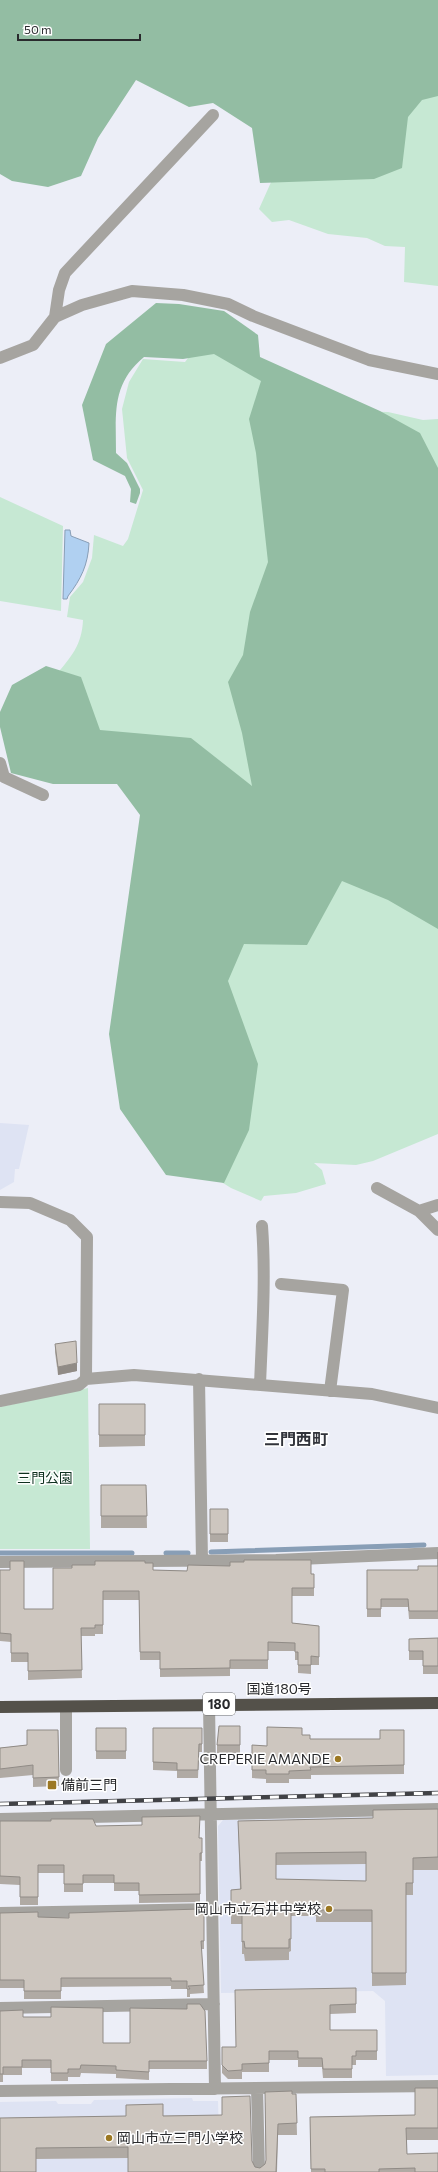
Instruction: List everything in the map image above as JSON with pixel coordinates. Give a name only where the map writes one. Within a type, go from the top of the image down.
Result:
[{"type":"highway","name":"国道180号","points":[[0,1707],[438,1703]]},
{"type":"street","points":[[55,317],[59,290],[65,273],[79,256],[213,115]]},
{"type":"street","points":[[0,358],[33,345],[55,317],[82,305],[132,291],[183,295],[228,304],[252,316],[369,360],[433,373],[438,382]]},
{"type":"street","points":[[0,763],[2,776],[43,796]]},
{"type":"street","points":[[377,1188],[419,1211],[438,1230]]},
{"type":"street","points":[[0,1202],[30,1203],[70,1220],[87,1237],[86,1379]]},
{"type":"street","points":[[419,1211],[438,1205]]},
{"type":"street","points":[[260,1385],[262,1289],[265,1266],[262,1226]]},
{"type":"street","points":[[281,1284],[343,1290],[330,1391]]},
{"type":"street","points":[[0,1401],[79,1385],[86,1379],[134,1375],[372,1394],[438,1408]]},
{"type":"street","points":[[199,1380],[202,1561]]},
{"type":"street","points":[[0,1562],[202,1561],[438,1553]]},
{"type":"street","points":[[209,1704],[216,2089]]},
{"type":"street","points":[[66,1707],[66,1770]]},
{"type":"street","points":[[0,1819],[438,1809]]},
{"type":"street","points":[[0,1912],[213,1909]]},
{"type":"street","points":[[0,2008],[214,2004]]},
{"type":"street","points":[[0,2092],[438,2086]]},
{"type":"street","points":[[257,2088],[259,2172]]},
{"type":"shaded area","points":[[0,1123],[29,1125],[19,1169],[15,1169],[14,1182],[0,1190]]},
{"type":"shaded area","name":"岡山市立石井中学校","points":[[438,1815],[438,2075],[386,2076],[385,2001],[373,1991],[221,1993],[218,1826],[223,1820]]},
{"type":"shaded area","name":"岡山市立三門小学校","points":[[192,2098],[193,2101],[218,2101],[220,2172],[0,2172],[0,2102],[56,2101],[58,2104],[91,2104],[94,2100]]},
{"type":"green space","points":[[0,0],[438,0],[438,96],[422,100],[408,117],[402,168],[374,179],[260,183],[252,128],[213,103],[189,107],[136,80],[98,138],[81,176],[48,187],[12,181],[0,174]]},
{"type":"green space","points":[[438,93],[438,286],[404,282],[405,247],[385,246],[367,238],[328,234],[289,220],[272,222],[259,209],[272,180],[377,112]]},
{"type":"green space","points":[[156,303],[179,304],[224,311],[258,335],[260,357],[380,411],[420,433],[438,468],[438,929],[388,900],[342,881],[307,945],[244,944],[228,981],[258,1064],[249,1130],[224,1183],[166,1175],[120,1109],[109,1034],[140,815],[117,784],[53,784],[11,773],[0,727],[0,712],[12,685],[46,666],[81,677],[100,730],[191,738],[252,786],[242,733],[228,682],[243,655],[250,612],[268,562],[256,453],[249,419],[261,381],[214,354],[183,359],[144,357],[133,367],[121,389],[118,401],[116,413],[116,453],[127,463],[140,489],[136,504],[130,502],[131,489],[125,476],[93,460],[82,405],[106,344]]},
{"type":"green space","points":[[211,343],[311,410],[388,412],[423,420],[438,419],[438,1134],[373,1161],[356,1165],[314,1163],[322,1170],[326,1184],[296,1193],[264,1196],[261,1201],[231,1188],[207,1173],[210,1024],[230,921],[91,738],[56,675],[75,650],[80,637],[83,620],[67,617],[70,597],[83,582],[92,558],[94,535],[123,546],[128,539],[143,490],[127,458],[122,409],[129,382],[143,359],[185,362],[192,353]]},
{"type":"green space","points":[[0,497],[63,526],[61,611],[0,601]]},
{"type":"green space","name":"三門公園","points":[[88,1388],[90,1549],[0,1549],[0,1407]]},
{"type":"water","points":[[65,530],[70,530],[71,536],[89,543],[85,565],[77,584],[67,599],[63,599]]},
{"type":"building","points":[[76,1341],[77,1363],[58,1367],[55,1344]]},
{"type":"building","points":[[99,1404],[145,1404],[145,1435],[99,1435]]},
{"type":"building","points":[[101,1485],[146,1485],[147,1516],[101,1516]]},
{"type":"building","points":[[210,1509],[228,1509],[228,1534],[210,1534]]},
{"type":"building","points":[[244,1560],[311,1560],[311,1574],[314,1574],[314,1588],[292,1588],[292,1623],[319,1626],[319,1657],[311,1656],[311,1665],[298,1665],[298,1652],[295,1652],[295,1643],[268,1642],[268,1660],[230,1660],[230,1668],[160,1669],[160,1652],[140,1652],[139,1591],[103,1591],[103,1625],[95,1625],[95,1628],[81,1628],[82,1670],[28,1671],[28,1653],[11,1653],[11,1634],[0,1633],[0,1570],[10,1570],[10,1561],[24,1561],[24,1609],[53,1609],[53,1568],[72,1568],[72,1565],[95,1565],[95,1561],[145,1561],[145,1563],[153,1563],[153,1570],[187,1571],[188,1565],[230,1566],[230,1562],[244,1562]]},
{"type":"building","points":[[418,1566],[438,1566],[438,1611],[409,1611],[408,1599],[381,1599],[381,1609],[367,1609],[367,1570],[418,1570]]},
{"type":"building","points":[[438,1638],[438,1666],[423,1666],[423,1651],[409,1651],[409,1639]]},
{"type":"building","points":[[219,1726],[240,1726],[240,1745],[217,1745]]},
{"type":"building","points":[[267,1727],[302,1728],[302,1735],[310,1735],[310,1739],[380,1739],[380,1730],[404,1730],[404,1765],[310,1767],[311,1770],[289,1771],[289,1774],[266,1774],[266,1770],[252,1770],[252,1745],[267,1746]]},
{"type":"building","points":[[96,1728],[126,1728],[126,1751],[96,1751]]},
{"type":"building","points":[[153,1728],[202,1728],[202,1744],[199,1744],[198,1770],[177,1770],[177,1763],[153,1762]]},
{"type":"building","points":[[27,1730],[58,1730],[59,1777],[33,1778],[33,1765],[0,1769],[0,1748],[27,1745]]},
{"type":"building","points":[[438,1809],[438,1857],[413,1858],[413,1883],[406,1883],[406,1973],[372,1973],[372,1910],[316,1910],[316,1904],[291,1904],[291,1939],[289,1939],[289,1948],[245,1948],[244,1941],[242,1942],[242,1911],[231,1911],[231,1890],[241,1889],[238,1821],[373,1818],[373,1810]],"holes":[[[366,1852],[366,1881],[276,1879],[276,1853]]]},
{"type":"building","points":[[200,1816],[199,1838],[202,1838],[202,1853],[200,1853],[200,1894],[139,1895],[139,1883],[114,1883],[114,1875],[83,1875],[83,1884],[64,1884],[64,1865],[38,1865],[38,1897],[20,1897],[20,1877],[0,1876],[0,1821],[93,1819],[96,1826],[142,1825],[142,1817]]},
{"type":"building","points":[[200,1909],[204,1914],[204,1941],[201,1941],[204,1985],[188,1986],[190,1989],[187,1989],[187,1981],[171,1981],[171,1978],[61,1978],[61,1991],[24,1991],[24,1980],[0,1980],[0,1913],[38,1912],[38,1917],[69,1918],[69,1913]]},
{"type":"building","points":[[356,1988],[356,2004],[330,2005],[330,2030],[377,2030],[377,2051],[356,2051],[356,2056],[352,2056],[352,2069],[323,2069],[322,2058],[298,2058],[298,2051],[269,2051],[269,2063],[242,2064],[242,2070],[228,2071],[222,2065],[222,2047],[236,2047],[235,1990]]},
{"type":"building","points":[[187,2004],[200,2004],[205,2011],[207,2061],[149,2061],[149,2072],[116,2070],[116,2066],[81,2065],[80,2069],[68,2069],[68,2073],[51,2073],[51,2060],[22,2060],[22,2067],[3,2067],[3,2074],[0,2074],[0,2011],[23,2010],[23,2017],[51,2017],[51,2007],[103,2008],[103,2043],[130,2043],[130,2008],[187,2009]]},
{"type":"building","points":[[415,2088],[438,2088],[438,2128],[406,2128],[407,2154],[438,2153],[438,2172],[415,2172],[415,2168],[379,2169],[379,2172],[325,2172],[325,2169],[311,2169],[310,2117],[415,2115]]},
{"type":"building","name":"岡山市立三門小学校","points":[[292,2091],[292,2094],[296,2094],[297,2123],[278,2124],[276,2172],[128,2172],[128,2147],[36,2148],[36,2172],[0,2172],[0,2118],[126,2116],[126,2105],[163,2104],[163,2116],[222,2115],[222,2097],[250,2096],[252,2161],[255,2167],[260,2168],[265,2164],[266,2160],[265,2092]]},
{"type":"waterway","points":[[211,1552],[424,1545]]},
{"type":"waterway","points":[[0,1553],[132,1553]]},
{"type":"waterway","points":[[166,1553],[188,1553]]},
{"type":"railway","points":[[0,1804],[438,1793]]},
{"type":"place","name":"CREPERIE AMANDE","points":[[338,1759]]},
{"type":"place","name":"備前三門","points":[[52,1785]]},
{"type":"place","name":"岡山市立石井中学校","points":[[329,1909]]},
{"type":"place","name":"岡山市立三門小学校","points":[[109,2138]]},
{"type":"district","name":"三門西町","points":[[296,1439]]}]
